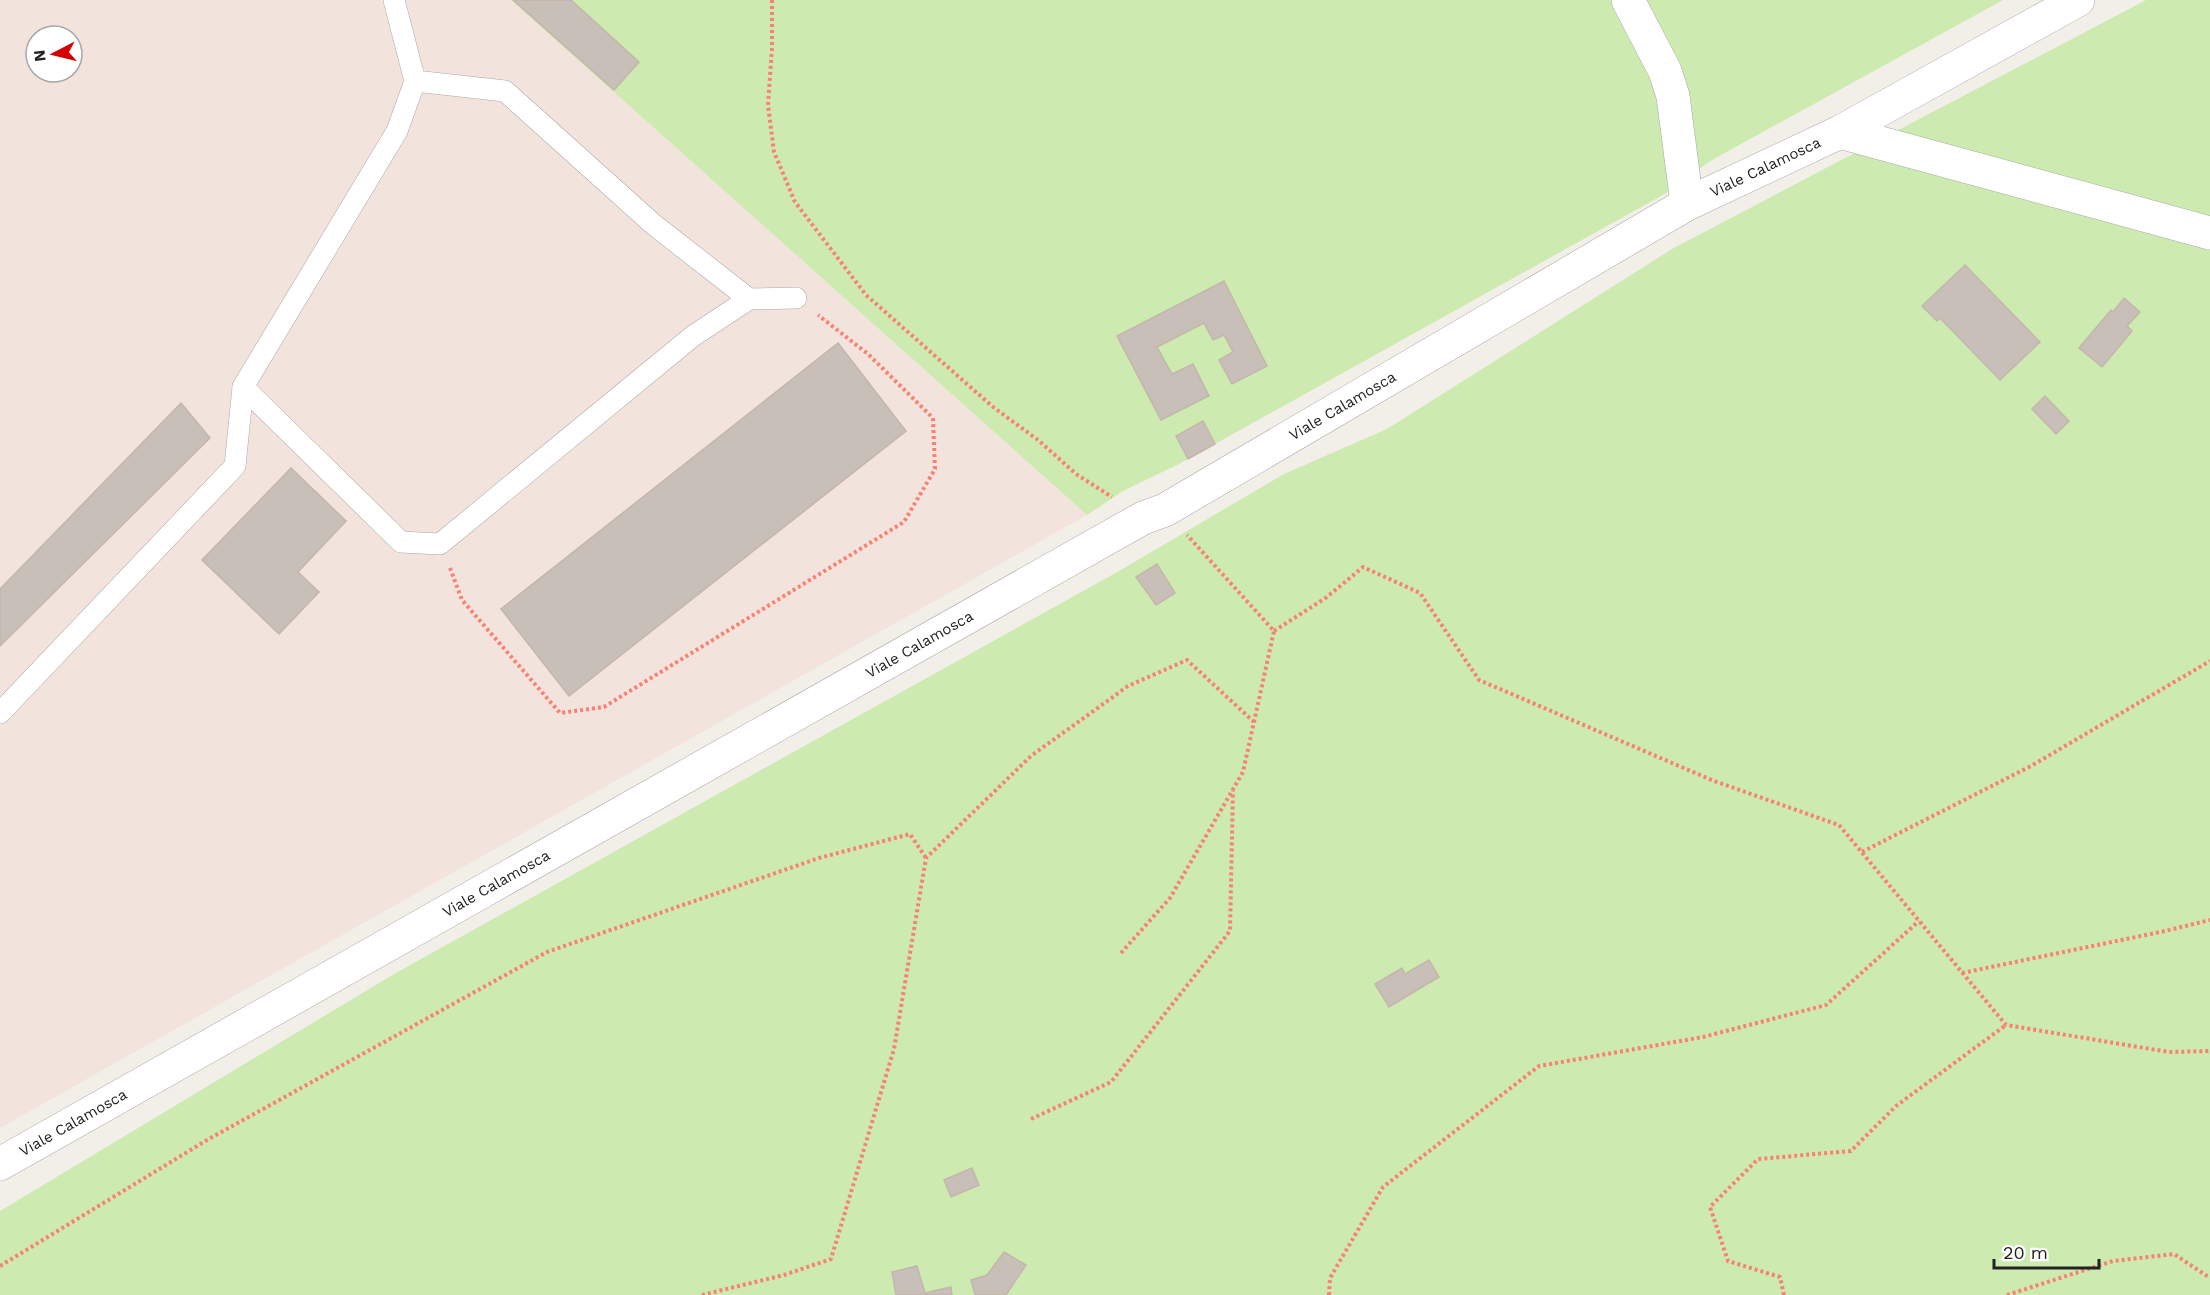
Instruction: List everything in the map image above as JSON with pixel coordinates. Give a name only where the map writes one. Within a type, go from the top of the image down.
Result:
[{"type":"street","points":[[1628,0],[1665,71],[1673,96],[1687,204]]},
{"type":"street","name":"Viale Calamosca","points":[[0,1164],[1154,514],[1687,204],[1840,132],[2078,0]]},
{"type":"street","points":[[1840,132],[2210,233]]},
{"type":"lane","points":[[0,713],[235,466],[243,387],[397,132],[415,81],[394,0]]},
{"type":"lane","points":[[415,81],[504,92],[653,224],[749,299]]},
{"type":"lane","points":[[243,387],[401,542],[440,544],[693,336],[749,299],[796,298]]},
{"type":"path","points":[[772,0],[772,48],[768,105],[774,152],[795,202],[866,295],[993,407],[1038,440],[1076,474],[1154,514],[1274,631]]},
{"type":"path","points":[[440,544],[462,600],[560,712],[603,707],[904,522],[935,469],[933,418],[868,354],[796,298]]},
{"type":"path","points":[[1121,953],[1170,898],[1243,772],[1274,631],[1327,597],[1363,567],[1420,593],[1479,680],[1714,781],[1839,825],[2006,1025],[2169,1052],[2210,1052]]},
{"type":"path","points":[[702,1295],[784,1275],[831,1258],[894,1049],[926,858],[1031,756],[1128,686],[1186,660],[1254,722]]},
{"type":"path","points":[[1862,852],[2031,766],[2210,661]]},
{"type":"path","points":[[1031,1119],[1111,1082],[1230,932],[1233,790]]},
{"type":"path","points":[[0,1266],[207,1140],[547,952],[819,858],[910,834],[926,858]]},
{"type":"path","points":[[1962,973],[2154,934],[2210,920]]},
{"type":"path","points":[[1329,1295],[1330,1278],[1383,1187],[1539,1066],[1703,1037],[1826,1005],[1919,921]]},
{"type":"path","points":[[1784,1295],[1780,1277],[1728,1261],[1710,1207],[1758,1159],[1851,1150],[1896,1106],[2006,1025]]},
{"type":"path","points":[[2007,1295],[2114,1261],[2174,1254],[2210,1278]]},
{"type":"shaded area","points":[[0,0],[511,0],[1087,515],[0,1128]]},
{"type":"green space","points":[[511,0],[2003,0],[1712,160],[1661,196],[1179,464],[1123,491],[1087,515]]},
{"type":"green space","points":[[2146,0],[2210,0],[2210,1295],[0,1295],[0,1211],[394,974],[1119,571],[1284,474],[1387,429],[1672,249]]},
{"type":"building","points":[[513,0],[571,0],[639,62],[614,90]]},
{"type":"building","points":[[1965,265],[2040,342],[2000,380],[1940,318],[1937,321],[1922,306]]},
{"type":"building","points":[[1224,281],[1267,366],[1232,384],[1219,360],[1233,352],[1224,335],[1213,340],[1204,323],[1157,347],[1172,374],[1193,364],[1209,396],[1161,420],[1117,336]]},
{"type":"building","points":[[2124,298],[2140,312],[2127,326],[2132,331],[2102,367],[2079,348]]},
{"type":"building","points":[[838,343],[906,431],[569,696],[501,609]]},
{"type":"building","points":[[2045,396],[2069,421],[2056,434],[2032,409]]},
{"type":"building","points":[[181,403],[210,438],[0,646],[0,589]]},
{"type":"building","points":[[1203,421],[1215,444],[1188,459],[1176,436]]},
{"type":"building","points":[[291,468],[346,521],[298,572],[319,592],[279,634],[202,560]]},
{"type":"building","points":[[1157,564],[1175,593],[1156,605],[1136,577]]},
{"type":"building","points":[[1429,960],[1439,977],[1389,1007],[1375,984],[1402,968],[1405,974]]},
{"type":"building","points":[[972,1168],[979,1185],[951,1197],[944,1180]]},
{"type":"building","points":[[1004,1252],[1026,1265],[1006,1295],[975,1295],[971,1280],[987,1275]]},
{"type":"building","points":[[917,1266],[925,1293],[951,1287],[952,1295],[896,1295],[892,1272]]}]
